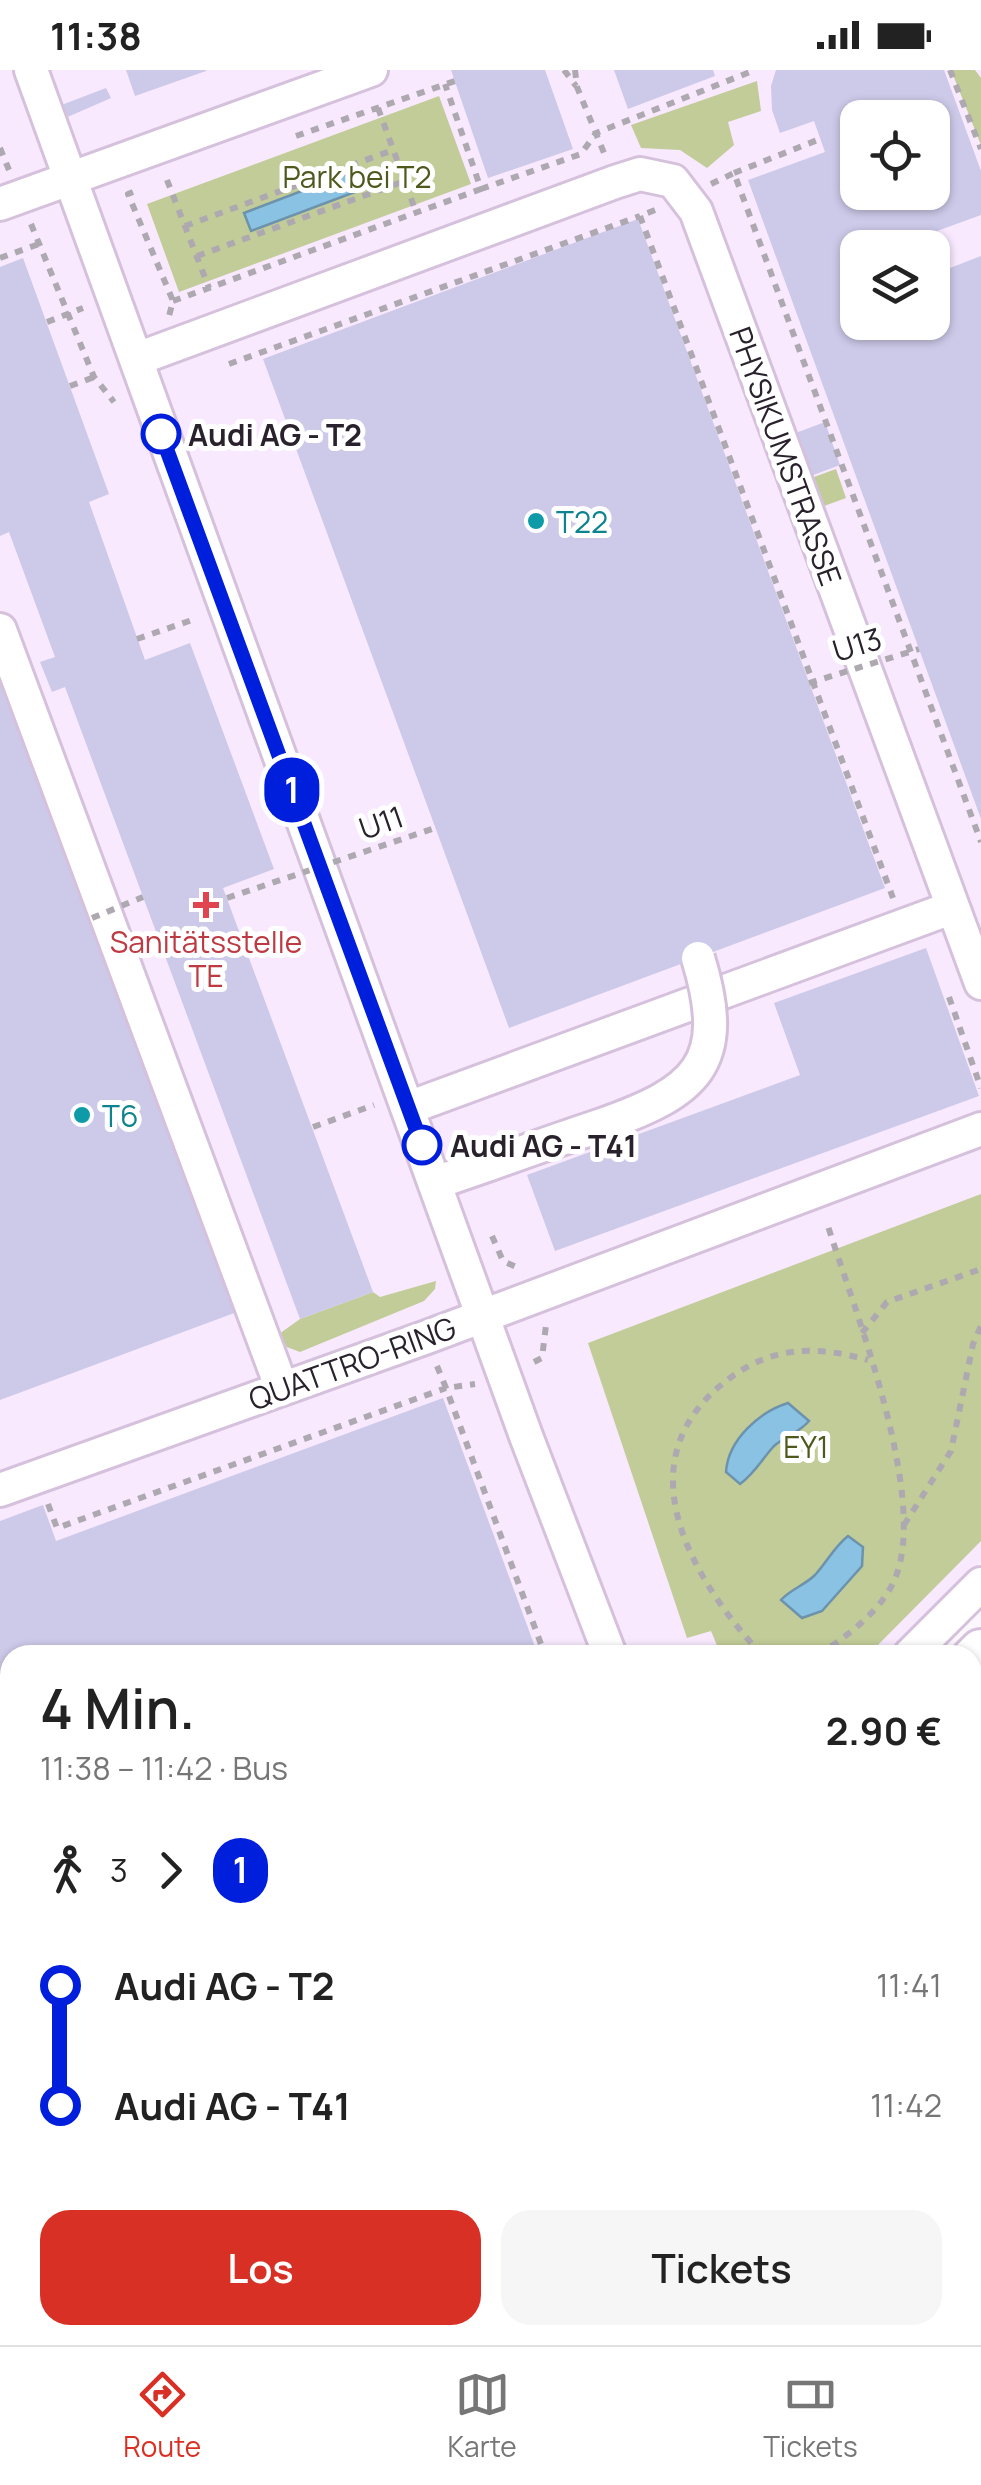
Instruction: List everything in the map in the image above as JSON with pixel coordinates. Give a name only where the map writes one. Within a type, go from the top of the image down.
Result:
[{"type":"lane","points":[[30,70],[148,355],[627,178],[662,175],[687,195]]},
{"type":"lane","points":[[0,204],[371,70]]},
{"type":"lane","name":"PHYSIKUMSTRASSE","points":[[687,195],[981,983]]},
{"type":"lane","name":"QUATTRO-RING","points":[[0,1490],[482,1314],[436,1183],[392,1106],[148,355]]},
{"type":"lane","points":[[0,630],[282,1389]]},
{"type":"lane","points":[[392,1106],[951,908]]},
{"type":"lane","points":[[436,1183],[653,1107],[679,1090],[707,1052],[711,1030],[712,1008],[698,958]]},
{"type":"lane","points":[[606,1645],[482,1314],[981,1129]]},
{"type":"lane","points":[[920,1645],[981,1584]]},
{"type":"path","points":[[564,70],[577,87],[596,132],[627,178],[903,926]]},
{"type":"path","points":[[575,70],[577,87]]},
{"type":"path","points":[[148,355],[173,301],[580,154],[596,132],[755,70]]},
{"type":"path","points":[[950,70],[981,149]]},
{"type":"path","points":[[290,138],[455,81]]},
{"type":"path","points":[[445,84],[481,188]]},
{"type":"path","points":[[378,108],[416,212]]},
{"type":"path","points":[[226,365],[640,216],[820,139]]},
{"type":"path","points":[[186,226],[394,150]]},
{"type":"path","points":[[734,173],[981,842]]},
{"type":"path","points":[[154,184],[184,174]]},
{"type":"path","points":[[167,180],[210,288]]},
{"type":"path","points":[[197,256],[404,181]]},
{"type":"path","points":[[141,189],[128,194],[173,301]]},
{"type":"path","points":[[0,258],[39,244]]},
{"type":"path","points":[[137,640],[192,620]]},
{"type":"path","name":"U13","points":[[809,683],[918,648]]},
{"type":"path","name":"U11","points":[[227,898],[435,828]]},
{"type":"path","points":[[92,918],[143,897]]},
{"type":"path","points":[[944,983],[981,1088]]},
{"type":"path","points":[[312,1128],[392,1106]]},
{"type":"path","points":[[827,1223],[899,1464],[904,1526],[894,1580],[851,1634],[834,1645]]},
{"type":"path","points":[[861,1334],[887,1302],[981,1269]]},
{"type":"path","points":[[904,1526],[951,1451],[973,1344],[981,1326]]},
{"type":"path","points":[[754,1645],[692,1562],[673,1489],[674,1446],[700,1400],[741,1370],[791,1348],[824,1348],[870,1360]]},
{"type":"path","points":[[46,1498],[57,1528],[446,1388],[541,1645]]},
{"type":"shaded area","points":[[0,70],[981,70],[981,1562],[897,1645],[0,1645]]},
{"type":"green space","points":[[951,70],[975,70],[981,78],[981,145]]},
{"type":"green space","points":[[757,81],[761,111],[728,122],[734,145],[707,168],[680,150],[641,148],[631,125]]},
{"type":"green space","name":"Park bei T2","points":[[439,96],[471,184],[179,292],[147,204]]},
{"type":"green space","points":[[836,469],[846,498],[824,506],[814,477]]},
{"type":"green space","name":"EY1","points":[[981,1194],[981,1541],[878,1645],[717,1645],[711,1631],[687,1638],[588,1343]]},
{"type":"green space","points":[[436,1281],[435,1289],[424,1301],[300,1352],[284,1346],[279,1334],[300,1319],[373,1292],[380,1297]]},
{"type":"water","points":[[357,170],[363,189],[251,231],[244,213]]},
{"type":"water","points":[[788,1403],[809,1421],[774,1446],[740,1484],[726,1472],[732,1449],[756,1420]]},
{"type":"water","points":[[848,1536],[863,1547],[862,1566],[822,1611],[802,1618],[781,1600],[815,1575]]},
{"type":"building","points":[[126,70],[206,70],[206,71],[135,96]]},
{"type":"building","points":[[451,70],[545,70],[573,149],[488,178]]},
{"type":"building","points":[[614,70],[713,70],[715,76],[628,109]]},
{"type":"building","points":[[776,70],[944,70],[981,171],[981,215],[940,230],[840,230],[840,340],[950,340],[950,268],[981,256],[981,819],[748,180],[825,152],[814,121],[780,133],[772,110],[771,86]]},
{"type":"building","points":[[106,88],[111,98],[63,119],[59,106]]},
{"type":"building","name":"T22","points":[[638,219],[885,888],[509,1028],[263,359]]},
{"type":"building","points":[[23,258],[109,494],[89,502],[145,660],[190,643],[274,869],[223,888],[373,1292],[300,1319],[65,687],[52,692],[40,662],[55,657],[9,532],[0,536],[0,267]]},
{"type":"building","points":[[825,422],[840,465],[808,477],[793,434]]},
{"type":"building","name":"T6","points":[[0,671],[237,1312],[0,1400]]},
{"type":"building","points":[[926,948],[979,1096],[555,1251],[527,1175],[800,1075],[774,1003]]},
{"type":"building","points":[[443,1398],[534,1645],[0,1645],[0,1521],[43,1505],[56,1541]]},
{"type":"bus line","name":"1","points":[[161,434],[422,1145]]},
{"type":"place","name":"Audi AG - T2","points":[[161,434]]},
{"type":"place","name":"T22","points":[[536,521]]},
{"type":"place","name":"Sanitätsstelle TE","points":[[206,905]]},
{"type":"place","name":"T6","points":[[82,1115]]},
{"type":"place","name":"Audi AG - T41","points":[[422,1145]]}]
